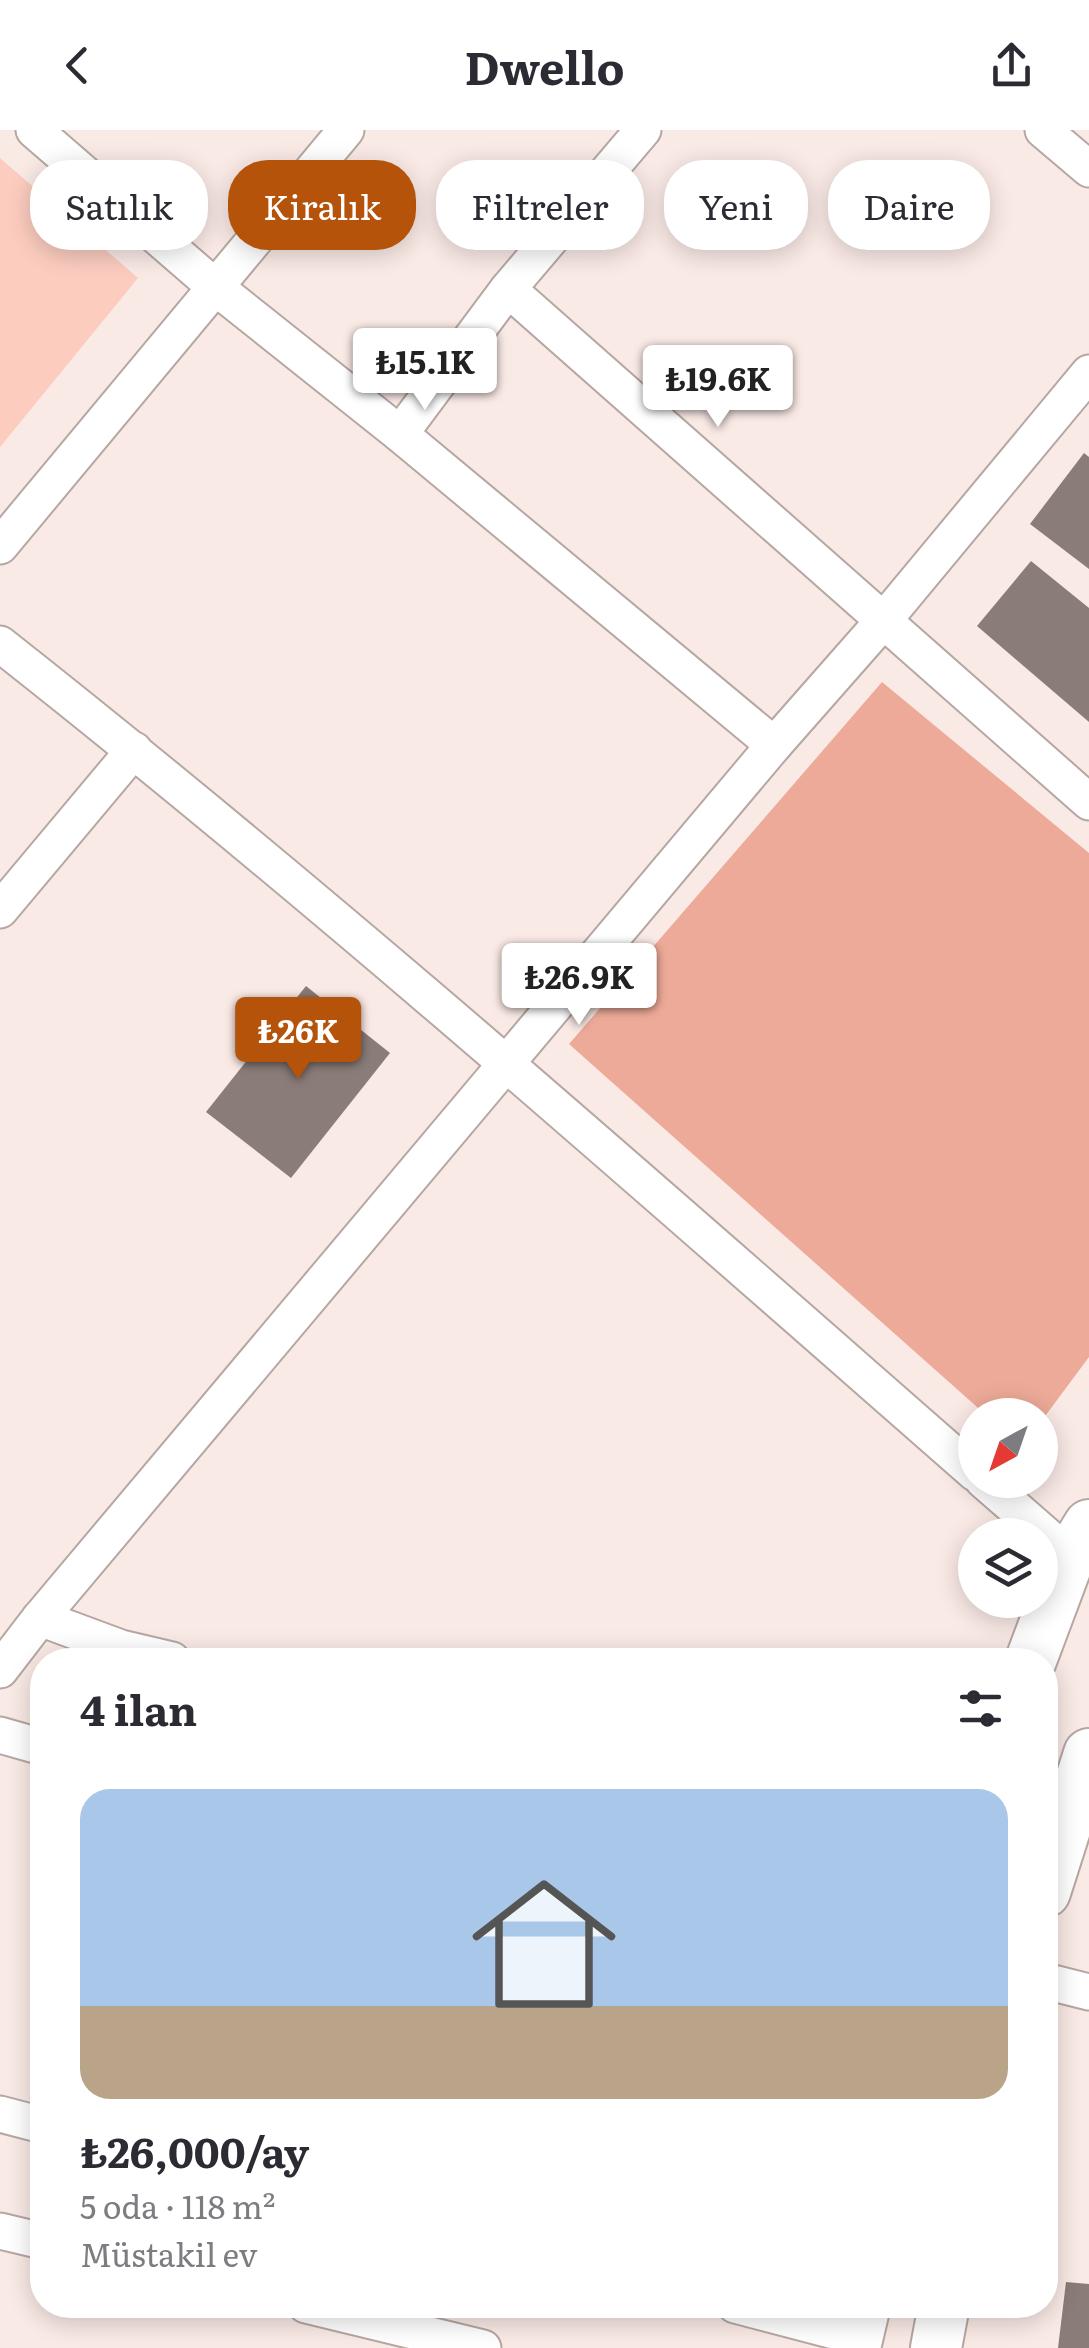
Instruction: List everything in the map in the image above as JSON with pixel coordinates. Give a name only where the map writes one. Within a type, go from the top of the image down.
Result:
[{"type":"main road","points":[[1036,1648],[1080,1541]]},
{"type":"main road","points":[[1058,1851],[1089,1754]]},
{"type":"main road","points":[[936,2348],[942,2318]]},
{"type":"street","points":[[34,130],[214,286],[400,434],[774,746]]},
{"type":"street","points":[[0,546],[346,130]]},
{"type":"street","points":[[400,434],[508,288],[643,130]]},
{"type":"street","points":[[1043,130],[1089,169]]},
{"type":"street","points":[[508,288],[1089,802]]},
{"type":"street","points":[[0,1670],[20,1628],[507,1064],[1089,374]]},
{"type":"street","points":[[0,644],[134,750],[507,1064],[958,1458]]},
{"type":"street","points":[[0,910],[134,750]]},
{"type":"street","points":[[1012,1498],[1080,1541]]},
{"type":"street","points":[[20,1628],[121,1648]]},
{"type":"street","points":[[0,1735],[30,1744]]},
{"type":"street","points":[[1058,1984],[1089,1992]]},
{"type":"street","points":[[0,2114],[30,2123]]},
{"type":"street","points":[[0,2230],[30,2238]]},
{"type":"street","points":[[360,2318],[483,2348]]},
{"type":"street","points":[[799,2318],[859,2330]]},
{"type":"shaded area","points":[[0,158],[30,184],[30,250],[106,250],[138,278],[0,447]]},
{"type":"shaded area","points":[[882,682],[1089,853],[1089,1357],[1058,1399],[967,1398],[569,1044]]},
{"type":"building","points":[[1084,453],[1089,457],[1089,569],[1030,524]]},
{"type":"building","points":[[1031,561],[1089,608],[1089,722],[977,626]]},
{"type":"building","points":[[306,986],[390,1053],[291,1178],[206,1112]]},
{"type":"building","points":[[1066,2282],[1089,2284],[1089,2348],[1058,2348]]}]
